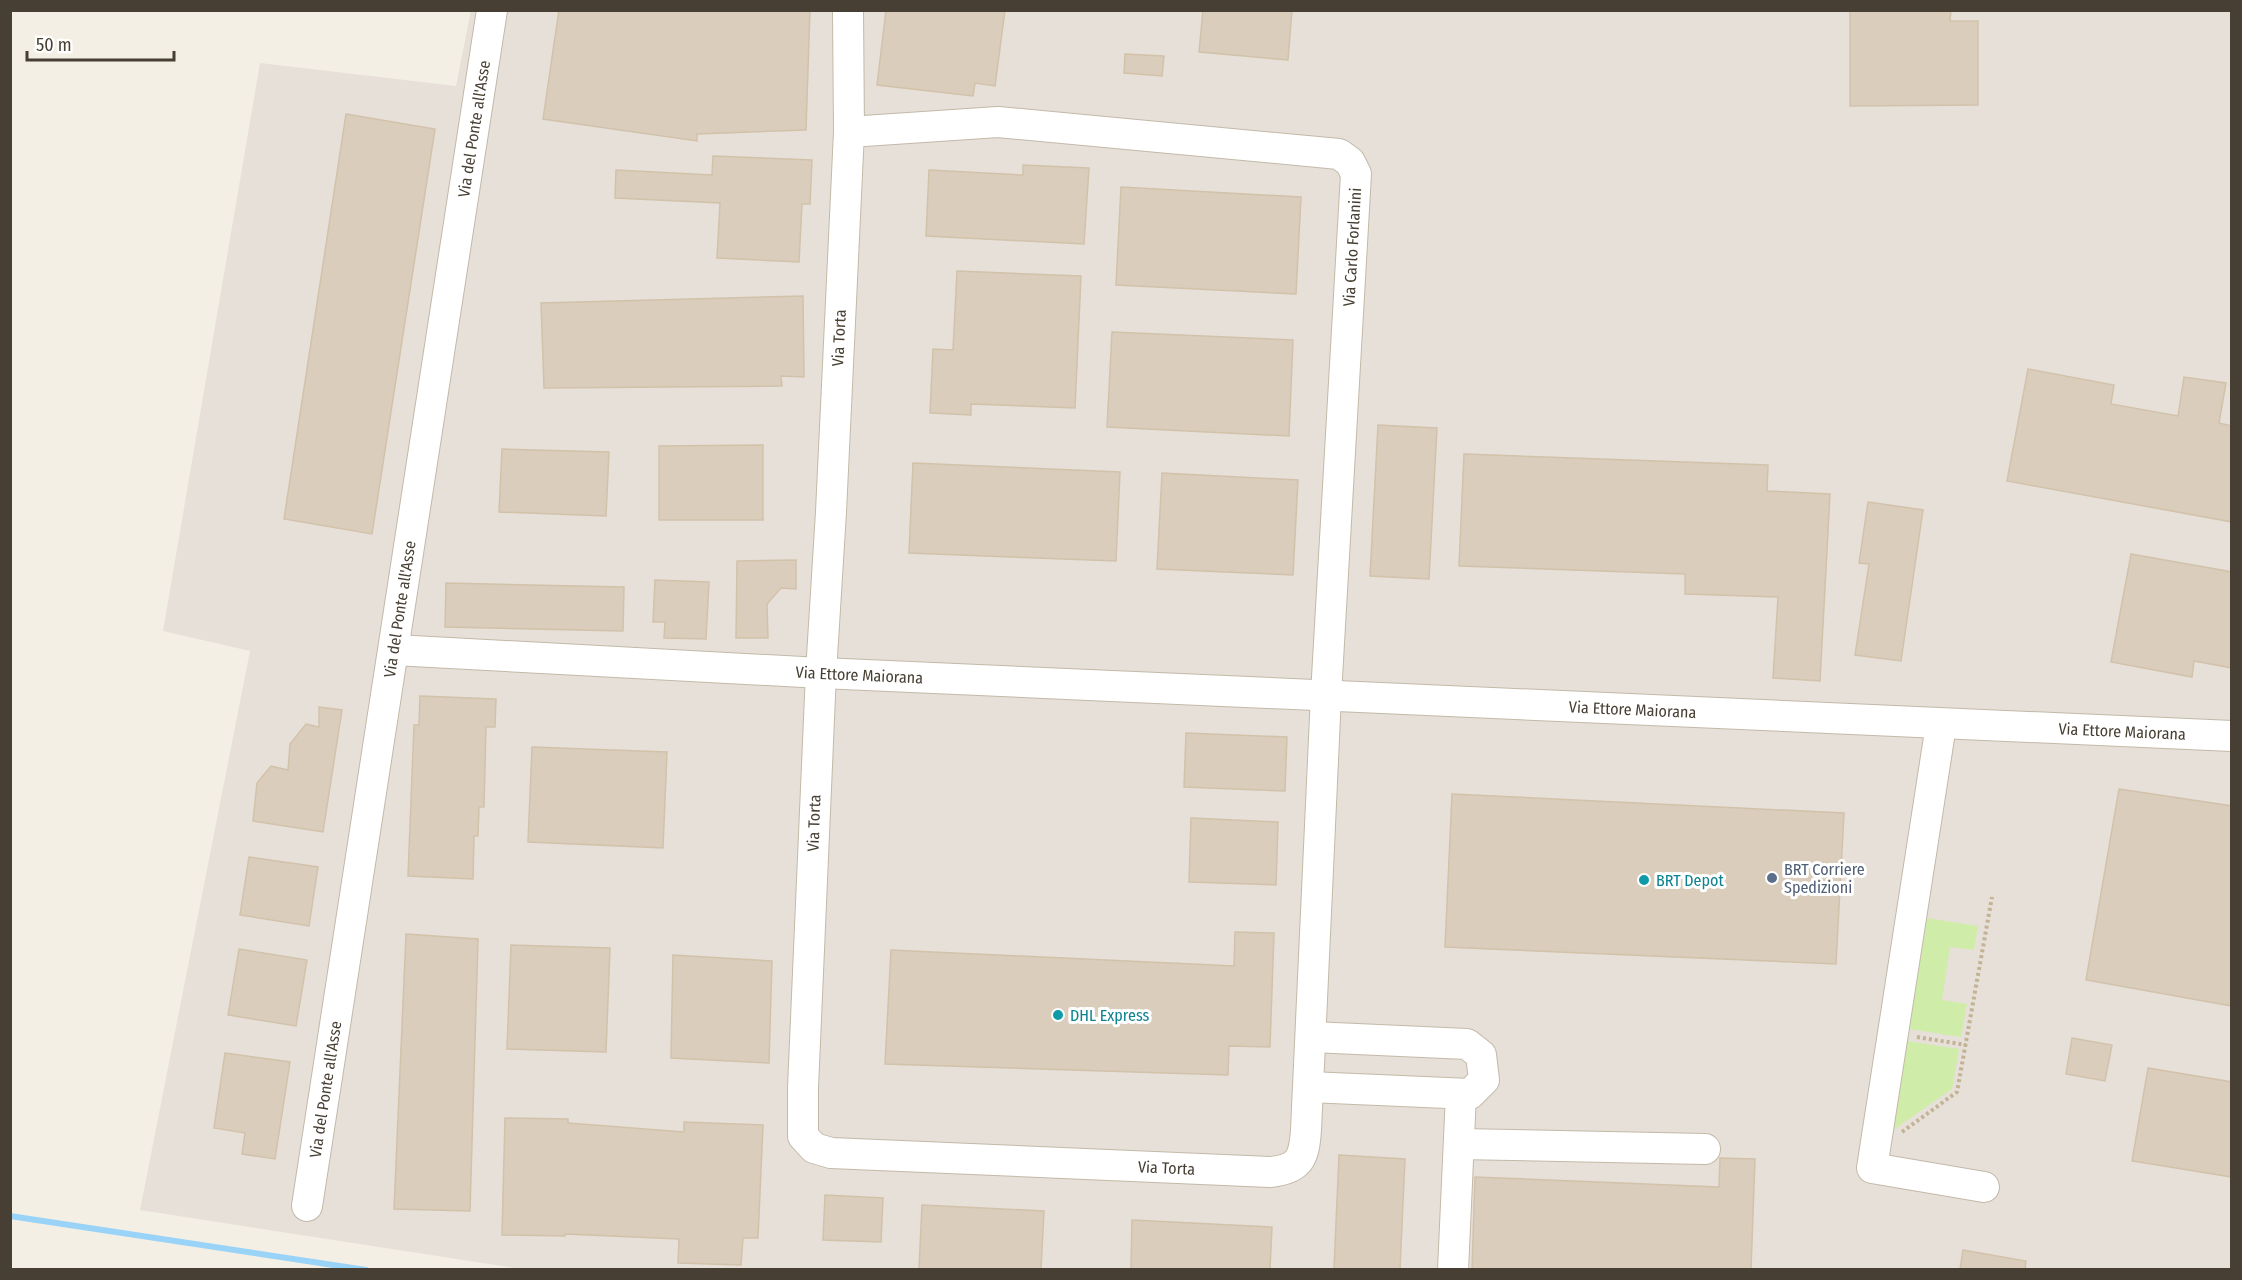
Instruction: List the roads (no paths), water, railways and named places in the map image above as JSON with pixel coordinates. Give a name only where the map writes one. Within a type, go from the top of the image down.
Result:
[{"type":"street","name":"Via del Ponte all'Asse","points":[[307,1206],[492,10]]},
{"type":"street","name":"Via Torta","points":[[848,10],[849,132],[831,512],[820,673],[801,1128],[807,1143],[831,1154],[1270,1172],[1288,1168],[1295,1164],[1304,1153],[1309,1087]]},
{"type":"street","name":"Via Carlo Forlanini","points":[[849,132],[998,122],[1339,154],[1350,162],[1356,174],[1326,695]]},
{"type":"street","name":"Via Ettore Maiorana","points":[[394,650],[820,673],[1941,725],[2232,736]]},
{"type":"street","points":[[1312,1037],[1467,1044],[1481,1055],[1484,1080],[1470,1095],[1309,1087],[1326,695]]},
{"type":"street","points":[[1941,725],[1872,1168],[1983,1187]]},
{"type":"street","points":[[1453,1269],[1461,1094]]},
{"type":"street","points":[[1459,1144],[1705,1149]]},
{"type":"waterway","points":[[10,1216],[366,1270]]},
{"type":"place","name":"BRT Corriere Spedizioni","points":[[1772,878]]},
{"type":"place","name":"BRT Depot","points":[[1644,880]]},
{"type":"place","name":"DHL Express","points":[[1058,1015]]}]
